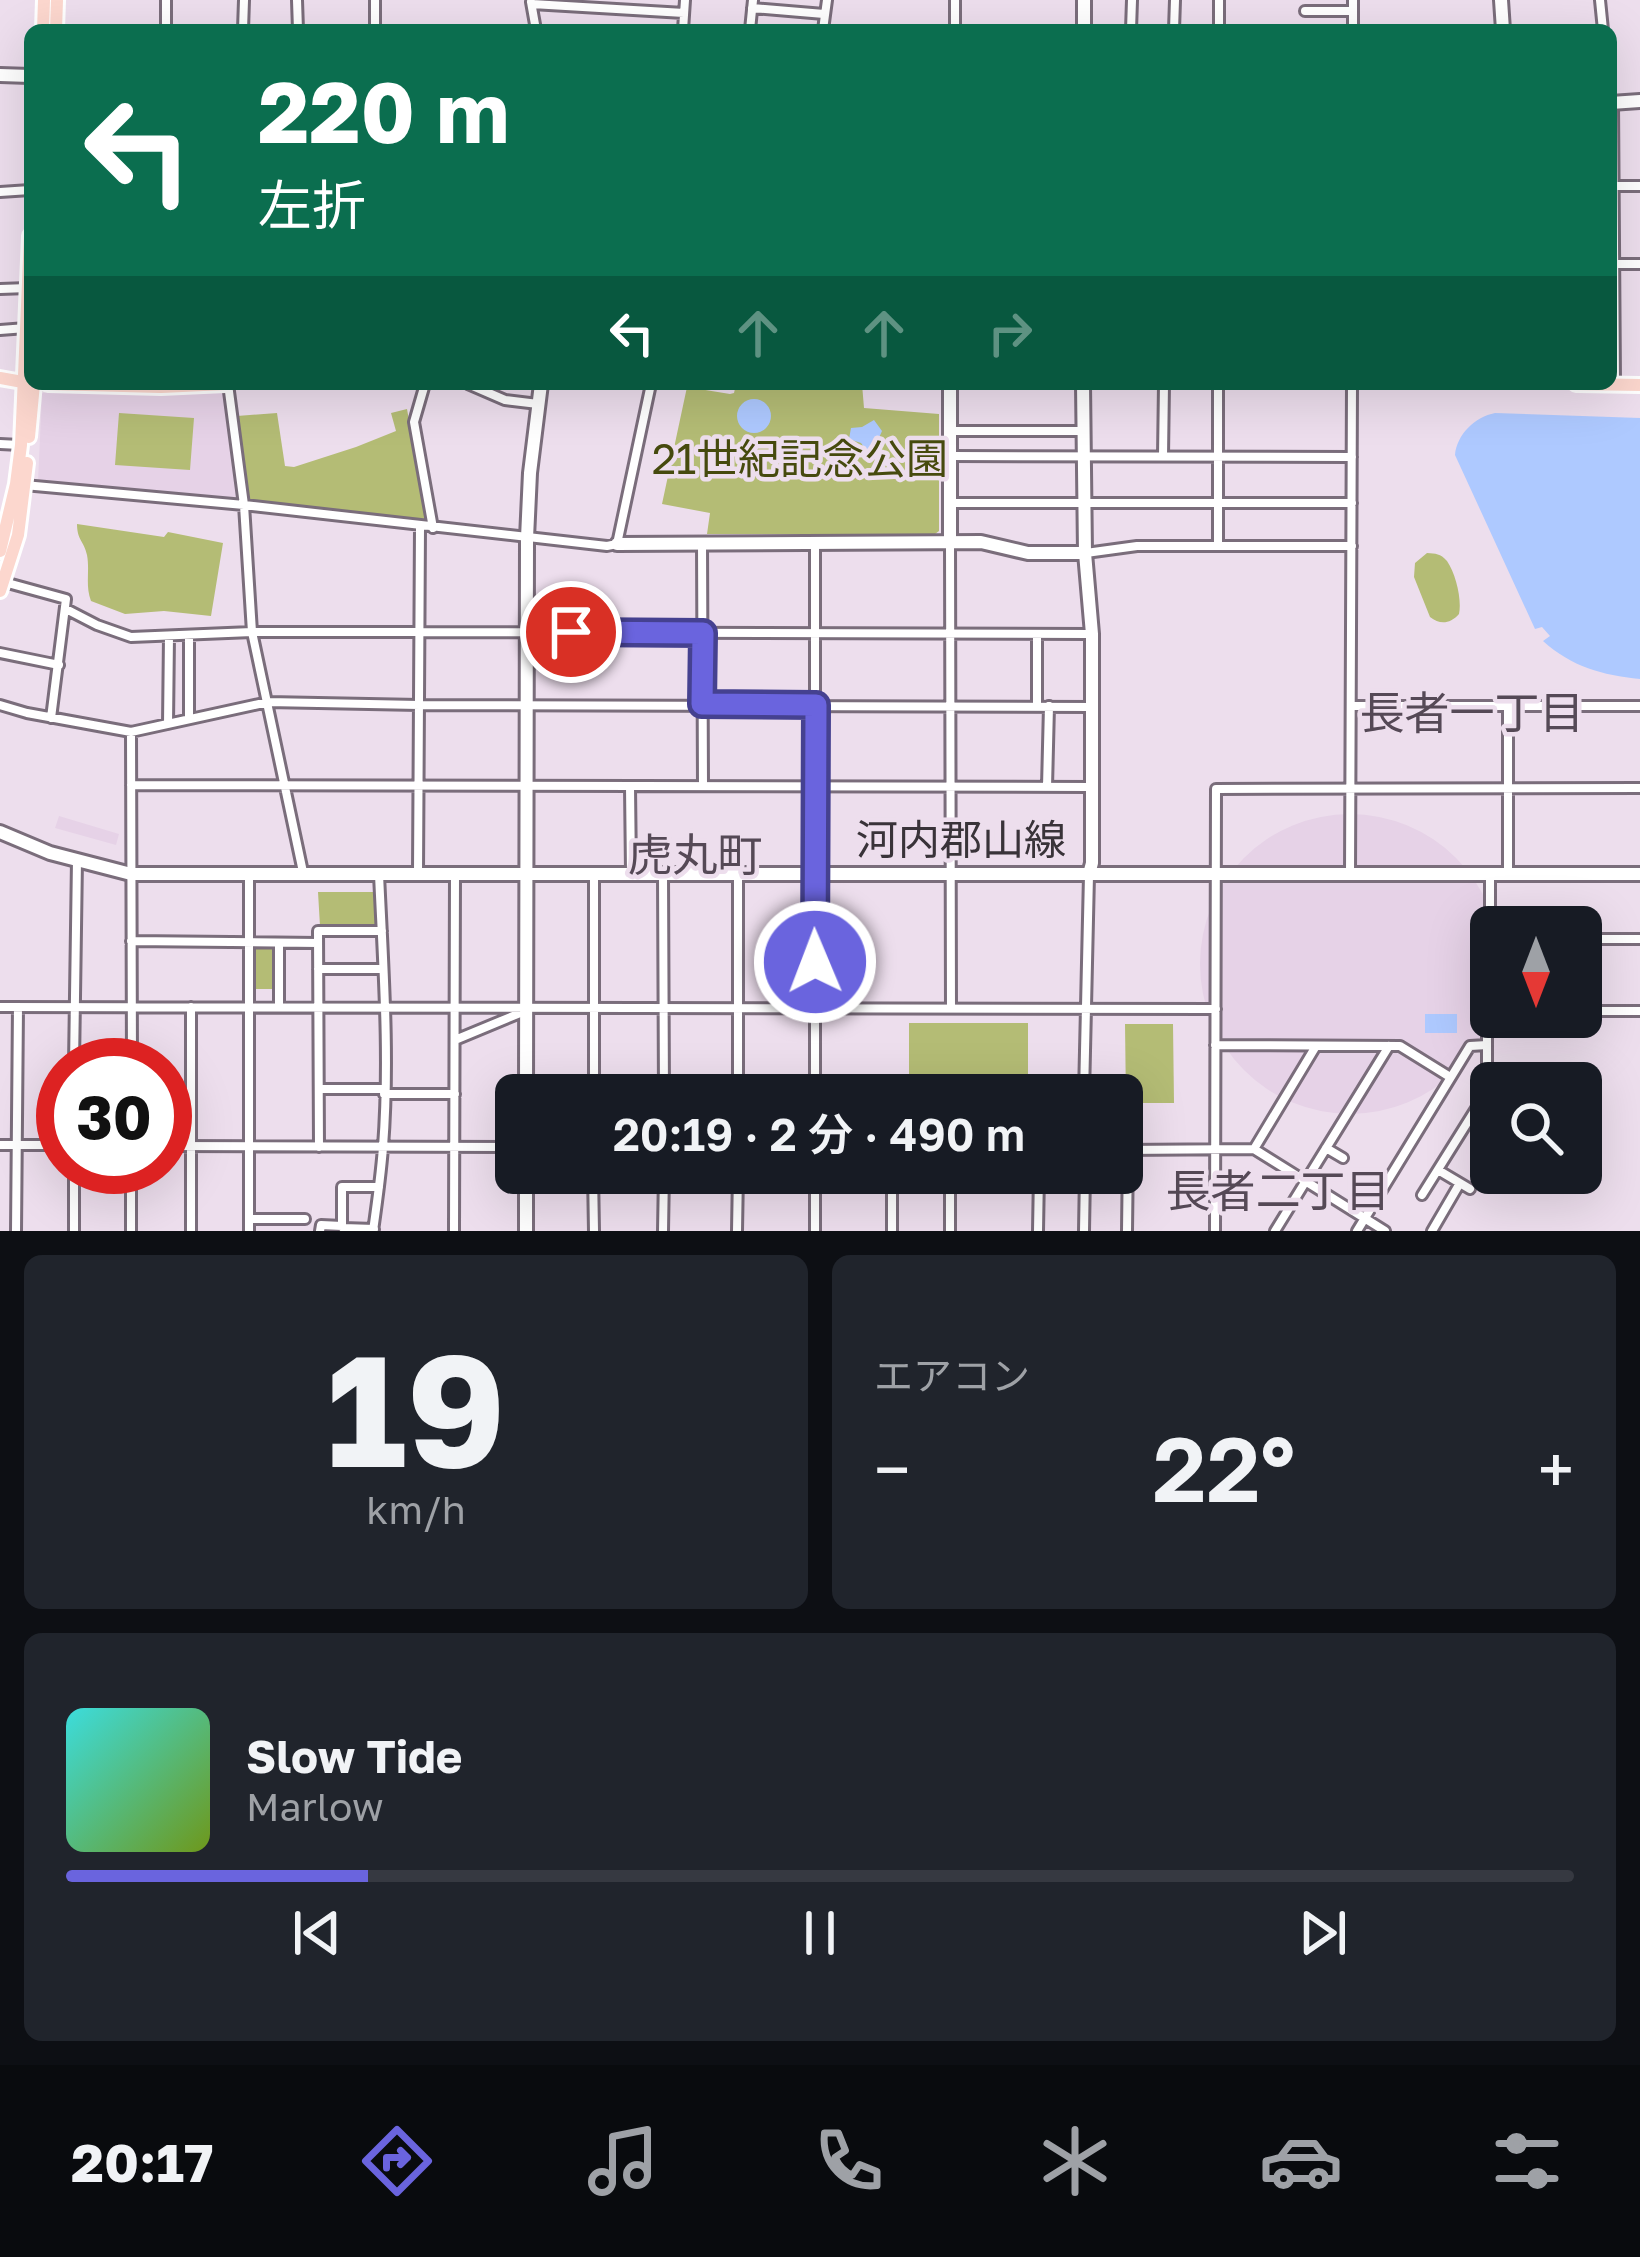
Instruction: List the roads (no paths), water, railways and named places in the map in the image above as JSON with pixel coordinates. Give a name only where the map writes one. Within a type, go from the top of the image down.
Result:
[{"type":"main road","points":[[0,551],[20,485],[28,390]]},
{"type":"main road","points":[[1,585],[17,535],[28,390]]},
{"type":"street","points":[[683,24],[685,0]]},
{"type":"street","points":[[823,24],[827,0]]},
{"type":"street","points":[[531,2],[615,4],[684,13]]},
{"type":"street","points":[[753,4],[824,14]]},
{"type":"street","points":[[1305,11],[1353,5]]},
{"type":"street","points":[[227,390],[244,505],[252,632],[303,872]]},
{"type":"street","points":[[423,390],[414,422],[433,528]]},
{"type":"street","points":[[482,390],[505,400],[538,404]]},
{"type":"street","points":[[526,1074],[527,538],[540,390]]},
{"type":"street","points":[[617,544],[650,390]]},
{"type":"street","points":[[950,390],[951,1007]]},
{"type":"street","points":[[1083,390],[1084,553],[1093,706],[1084,1074]]},
{"type":"street","points":[[1163,456],[1164,390]]},
{"type":"street","points":[[1218,390],[1218,545]]},
{"type":"street","points":[[1350,873],[1352,390]]},
{"type":"street","points":[[950,431],[1083,431]]},
{"type":"street","points":[[0,444],[21,445]]},
{"type":"street","points":[[950,456],[1352,457]]},
{"type":"street","points":[[20,485],[607,546],[981,542],[1028,553],[1137,546],[1352,546]]},
{"type":"street","points":[[950,503],[1352,503]]},
{"type":"street","points":[[418,872],[420,527]]},
{"type":"street","points":[[702,542],[703,787]]},
{"type":"street","points":[[815,542],[815,1074]]},
{"type":"street","points":[[1,585],[66,599],[51,718]]},
{"type":"street","points":[[67,609],[131,637],[252,632],[1092,634]]},
{"type":"street","points":[[1037,634],[1037,706]]},
{"type":"street","points":[[168,724],[169,635]]},
{"type":"street","points":[[189,635],[189,719]]},
{"type":"street","points":[[0,653],[59,665]]},
{"type":"street","points":[[0,704],[131,732],[268,702],[1093,706]]},
{"type":"street","points":[[1508,705],[1508,874]]},
{"type":"street","points":[[1047,787],[1049,706]]},
{"type":"street","points":[[1351,706],[1640,706]]},
{"type":"street","points":[[131,732],[132,1038]]},
{"type":"street","points":[[131,785],[1093,787]]},
{"type":"street","points":[[630,787],[632,872]]},
{"type":"street","points":[[1215,1231],[1216,789],[1640,788]]},
{"type":"street","name":"河内郡山線","points":[[0,832],[23,844],[130,874],[1640,874]]},
{"type":"street","points":[[74,1038],[76,860]]},
{"type":"street","points":[[249,872],[249,1231]]},
{"type":"street","points":[[454,1231],[455,872]]},
{"type":"street","points":[[594,872],[594,1074]]},
{"type":"street","points":[[320,1231],[321,1225],[373,1230],[384,1091],[379,873]]},
{"type":"street","points":[[663,873],[664,1074]]},
{"type":"street","points":[[737,874],[738,1074]]},
{"type":"street","points":[[1490,874],[1490,906]]},
{"type":"street","points":[[319,1147],[318,931],[382,931]]},
{"type":"street","points":[[1602,939],[1640,939]]},
{"type":"street","points":[[131,941],[318,943]]},
{"type":"street","points":[[279,943],[279,1006]]},
{"type":"street","points":[[318,969],[383,969]]},
{"type":"street","points":[[0,1007],[1216,1009]]},
{"type":"street","points":[[16,1231],[18,1007]]},
{"type":"street","points":[[191,1007],[191,1038]]},
{"type":"street","points":[[454,1040],[526,1009]]},
{"type":"street","points":[[1602,1011],[1640,1011]]},
{"type":"street","points":[[1422,1195],[1487,1090],[1486,1038]]},
{"type":"street","points":[[1216,1045],[1400,1046],[1450,1077]]},
{"type":"street","points":[[1358,1231],[1470,1046],[1486,1045]]},
{"type":"street","points":[[1254,1150],[1316,1046]]},
{"type":"street","points":[[1274,1231],[1389,1046]]},
{"type":"street","points":[[319,1089],[454,1094]]},
{"type":"street","points":[[0,1145],[36,1145]]},
{"type":"street","points":[[192,1146],[495,1147]]},
{"type":"street","points":[[1326,1148],[1342,1158]]},
{"type":"street","points":[[1143,1150],[1254,1150],[1385,1231]]},
{"type":"street","points":[[1438,1170],[1470,1190]]},
{"type":"street","points":[[1432,1231],[1460,1183]]},
{"type":"street","points":[[342,1226],[342,1187],[379,1187]]},
{"type":"street","points":[[74,1194],[74,1231]]},
{"type":"street","points":[[131,1194],[131,1231]]},
{"type":"street","points":[[190,1194],[190,1231]]},
{"type":"street","points":[[526,1194],[526,1231]]},
{"type":"street","points":[[593,1194],[594,1231]]},
{"type":"street","points":[[663,1231],[664,1194]]},
{"type":"street","points":[[737,1231],[738,1194]]},
{"type":"street","points":[[815,1194],[815,1231]]},
{"type":"street","points":[[892,1194],[892,1231]]},
{"type":"street","points":[[950,1194],[950,1231]]},
{"type":"street","points":[[1039,1194],[1039,1231]]},
{"type":"street","points":[[1084,1231],[1085,1194]]},
{"type":"street","points":[[1126,1194],[1127,1231]]},
{"type":"street","points":[[249,1219],[305,1220]]},
{"type":"water","points":[[754,399],[766,404],[771,416],[766,428],[754,433],[742,428],[737,416],[742,404]]},
{"type":"water","points":[[1495,413],[1640,418],[1640,679],[1576,663],[1543,641],[1550,636],[1542,627],[1535,629],[1455,455],[1468,428]]},
{"type":"water","points":[[874,420],[882,431],[876,458],[861,443],[849,439],[851,428]]},
{"type":"water","points":[[1425,1014],[1457,1014],[1457,1033],[1425,1033]]},
{"type":"district","name":"長者一丁目","points":[[1472,713]]},
{"type":"district","name":"虎丸町","points":[[695,855]]},
{"type":"district","name":"長者二丁目","points":[[1278,1191]]},
{"type":"park label","name":"21世紀記念公園","points":[[800,459]]}]
